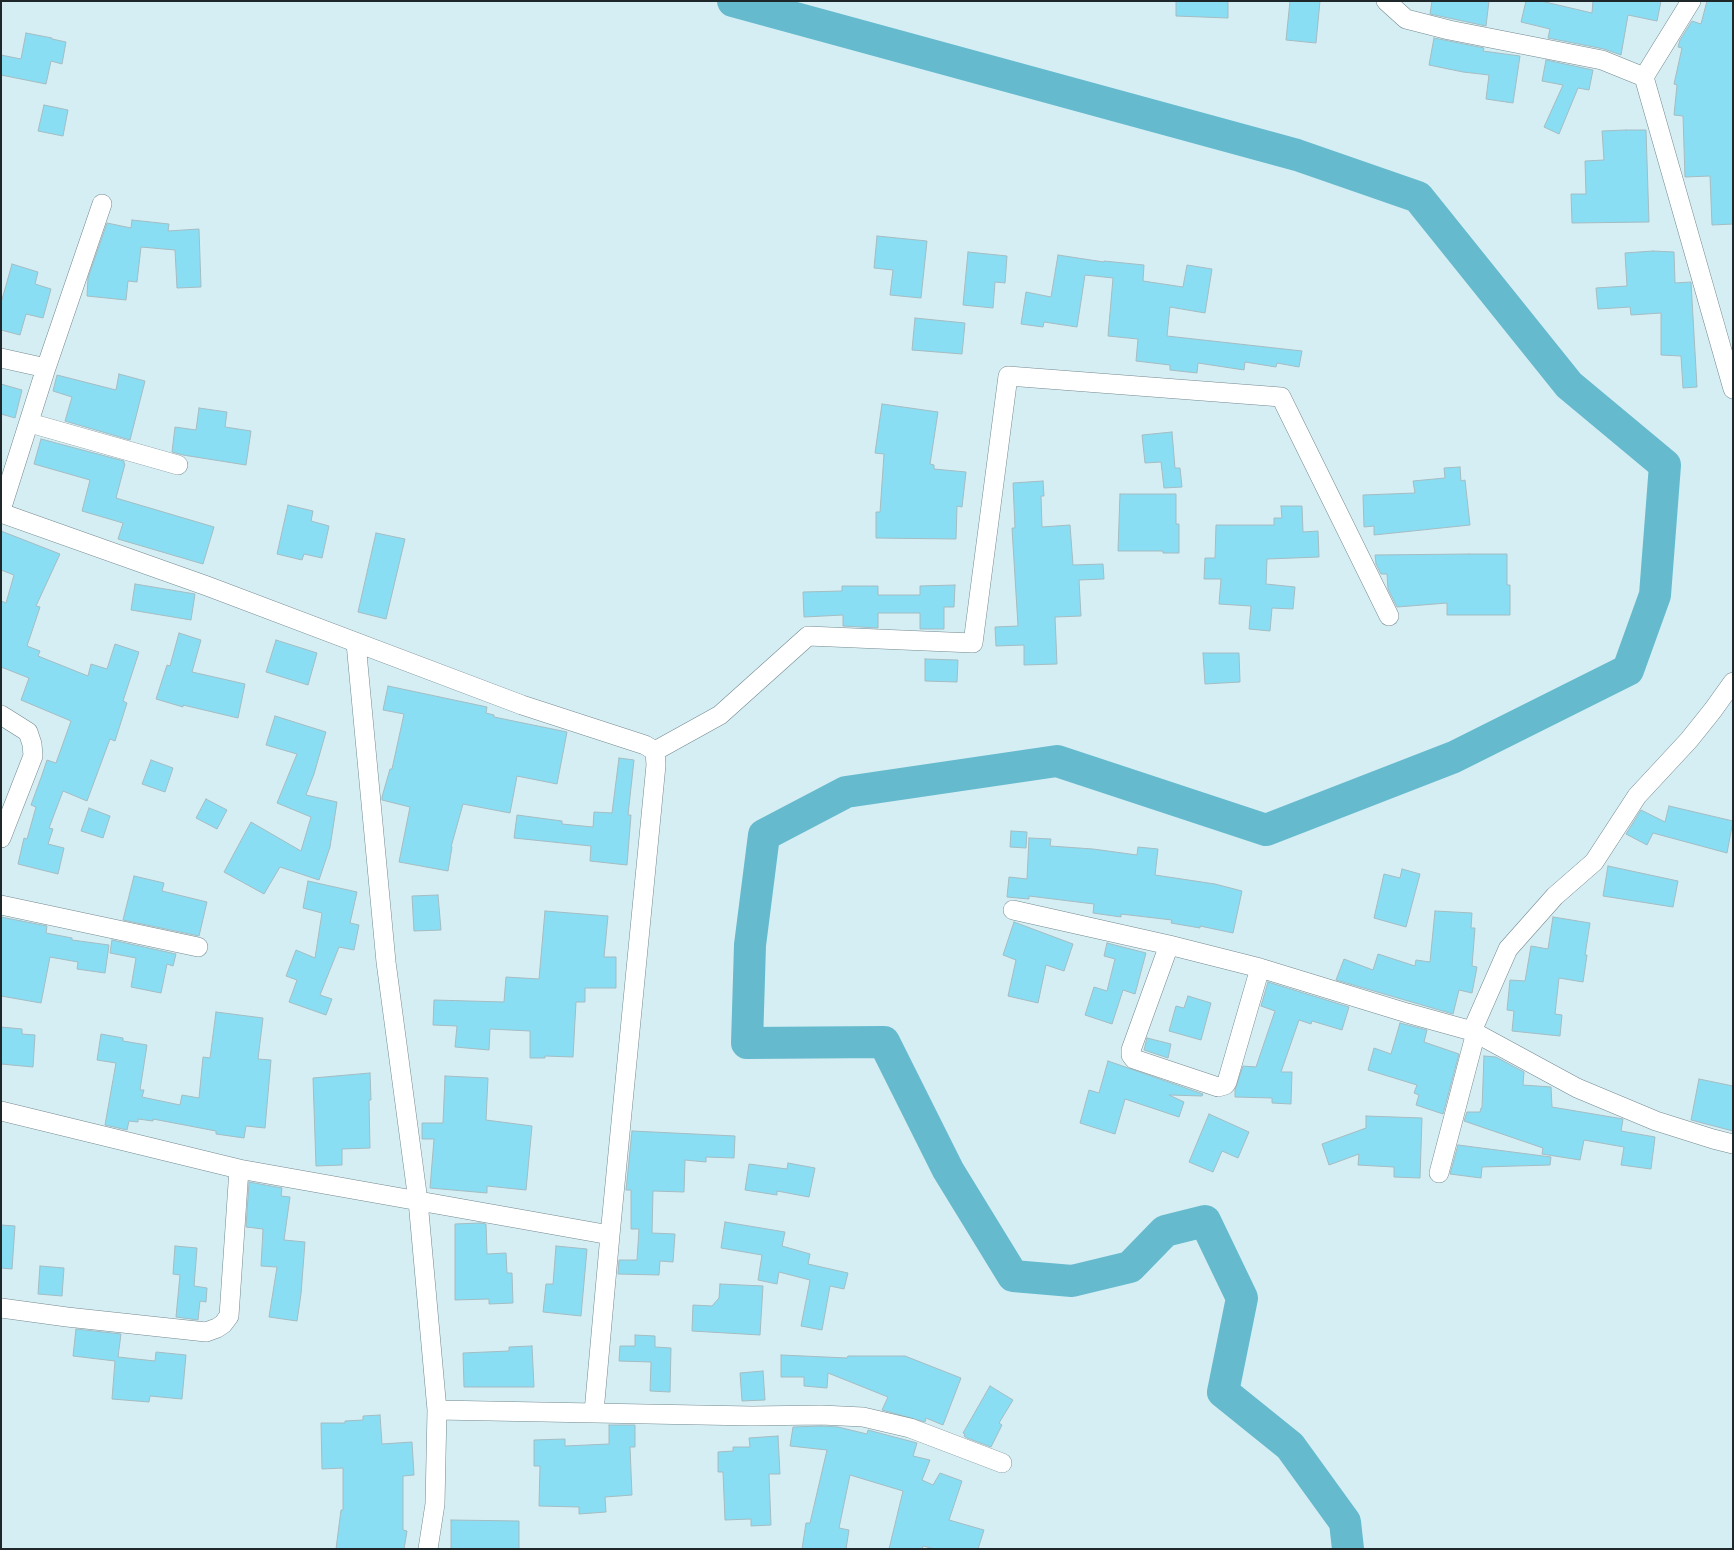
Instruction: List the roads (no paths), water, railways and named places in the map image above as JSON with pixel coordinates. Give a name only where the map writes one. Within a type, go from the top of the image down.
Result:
[{"type":"street","points":[[1386,1],[1406,19],[1449,30],[1602,60],[1644,77]]},
{"type":"street","points":[[1691,1],[1644,77],[1733,389]]},
{"type":"street","points":[[102,204],[46,368],[1,512],[207,586],[522,705],[645,744],[655,751]]},
{"type":"street","points":[[1,358],[46,368]]},
{"type":"street","points":[[655,751],[720,715],[808,636],[974,643],[1008,376],[1282,397],[1390,616]]},
{"type":"street","points":[[30,423],[178,465]]},
{"type":"street","points":[[356,643],[386,962],[418,1201],[437,1410],[436,1504],[428,1549]]},
{"type":"street","points":[[1440,1173],[1474,1032],[1508,949],[1554,896],[1594,862],[1637,796],[1689,740],[1733,682]]},
{"type":"street","points":[[1,715],[28,732],[33,756],[1,838]]},
{"type":"street","points":[[594,1412],[656,765],[655,751]]},
{"type":"street","points":[[1,905],[198,946]]},
{"type":"street","points":[[1013,910],[1169,945],[1260,968],[1474,1032],[1577,1088],[1656,1121],[1733,1144]]},
{"type":"street","points":[[1169,945],[1134,1041],[1131,1055],[1134,1059],[1218,1087],[1228,1082],[1260,968]]},
{"type":"street","points":[[1,1111],[239,1169],[610,1236]]},
{"type":"street","points":[[1,1308],[206,1332],[224,1324],[230,1316],[239,1169]]},
{"type":"street","points":[[437,1410],[863,1417],[910,1428],[1002,1463]]},
{"type":"waterway","points":[[733,1],[1297,155],[1418,197],[1569,385],[1665,465],[1655,595],[1628,670],[1454,757],[1266,830],[1057,761],[846,792],[764,835],[750,945],[747,1043],[884,1042],[948,1170],[1013,1276],[1072,1281],[1130,1267],[1165,1231],[1205,1221],[1242,1298],[1223,1392],[1290,1446],[1345,1522],[1348,1549]]}]
